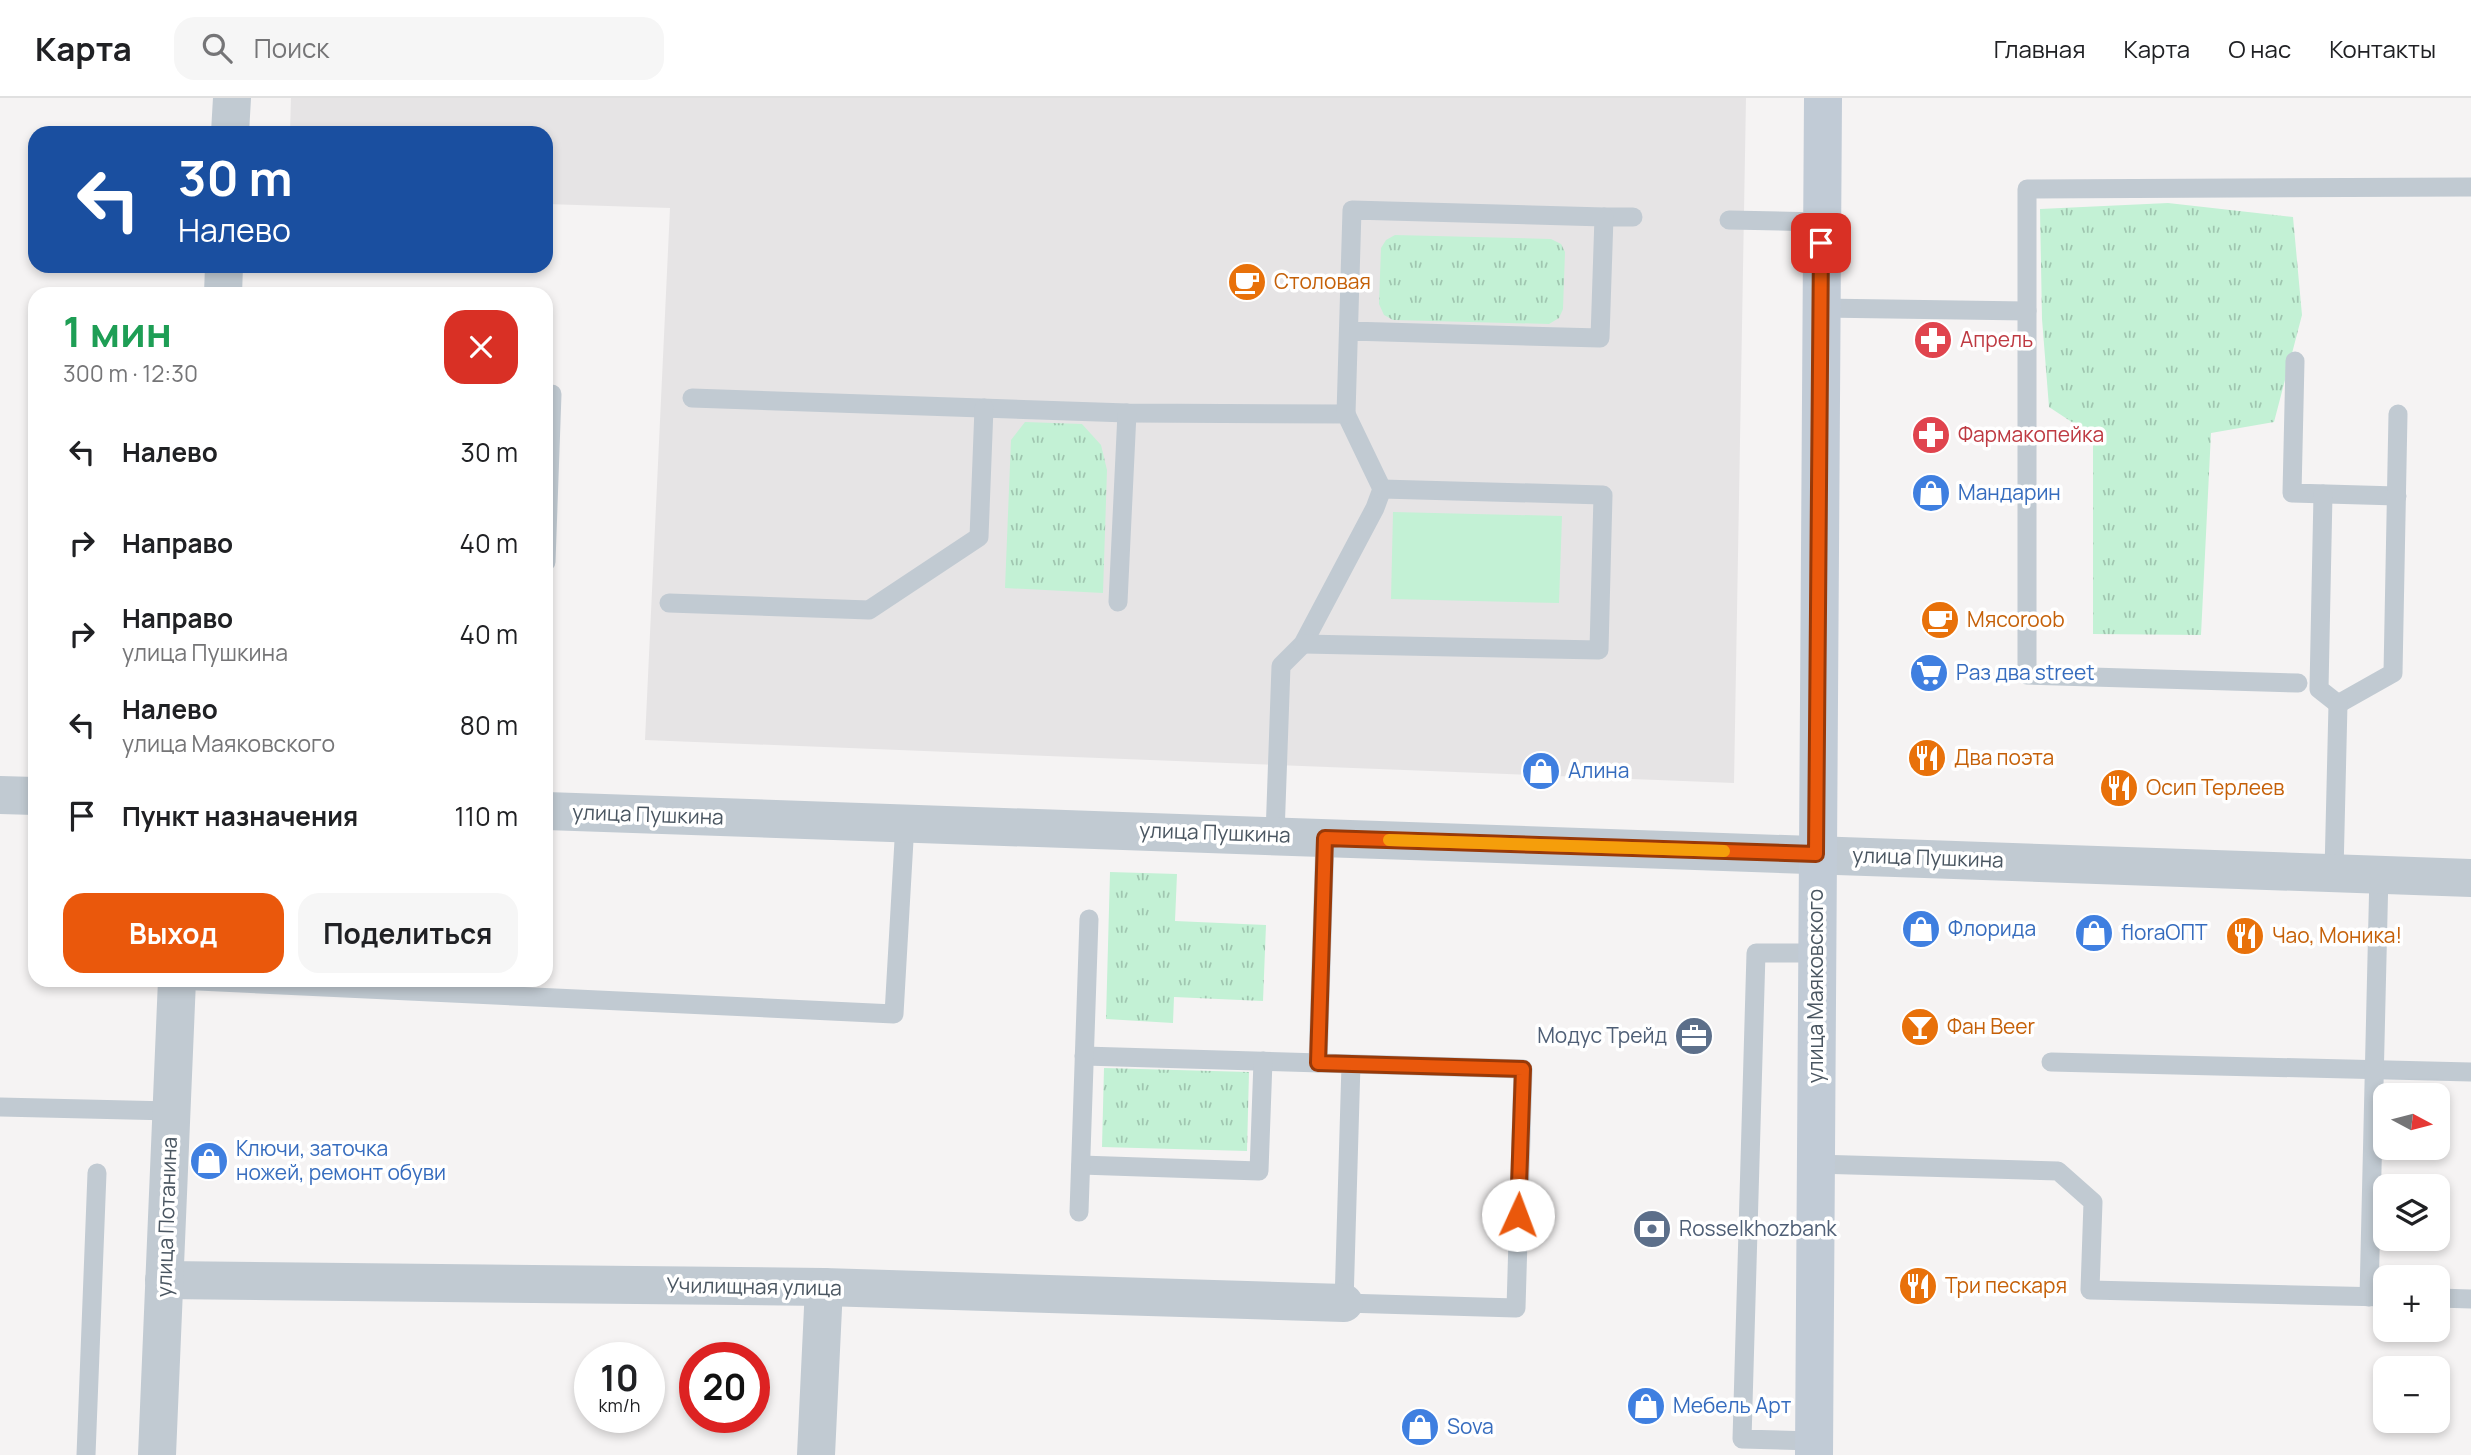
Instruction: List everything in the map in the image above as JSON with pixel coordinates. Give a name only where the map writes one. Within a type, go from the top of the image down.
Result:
[{"type":"main road","name":"улица Маяковского","points":[[1814,1448],[1823,98]]},
{"type":"street","points":[[230,126],[232,98]]},
{"type":"street","points":[[0,795],[28,796]]},
{"type":"street","name":"улица Пушкина","points":[[553,811],[2471,878]]},
{"type":"street","name":"улица Потанина","points":[[157,1455],[177,987]]},
{"type":"street","name":"Училищная улица","points":[[164,1280],[824,1287],[1344,1303]]},
{"type":"street","points":[[816,1455],[824,1287]]},
{"type":"lane","points":[[2298,683],[2027,675],[2026,189],[2471,187]]},
{"type":"lane","points":[[1275,835],[1281,666],[1303,644],[1375,508],[1382,489],[1346,414],[1352,210],[1633,217]]},
{"type":"lane","points":[[1349,331],[1600,338],[1604,217]]},
{"type":"lane","points":[[1729,220],[1822,222]]},
{"type":"lane","points":[[1821,308],[2026,311]]},
{"type":"lane","points":[[2295,361],[2292,493],[2397,496]]},
{"type":"lane","points":[[692,398],[1127,414],[1346,414]]},
{"type":"lane","points":[[669,603],[869,610],[979,537],[984,408]]},
{"type":"lane","points":[[1118,602],[1127,414]]},
{"type":"lane","points":[[2338,704],[2393,673],[2398,414]]},
{"type":"lane","points":[[1303,644],[1599,650],[1603,495],[1382,489]]},
{"type":"lane","points":[[2323,494],[2319,689],[2338,704]]},
{"type":"lane","points":[[2334,872],[2338,704]]},
{"type":"lane","points":[[325,987],[894,1014],[905,823]]},
{"type":"lane","points":[[1318,1063],[1325,838]]},
{"type":"lane","points":[[2377,1265],[2374,1069],[2379,873]]},
{"type":"lane","points":[[1079,1212],[1089,919]]},
{"type":"lane","points":[[1814,1448],[1742,1439],[1756,953],[1816,954]]},
{"type":"lane","points":[[1084,1056],[1523,1069],[1516,1308],[1344,1303],[1351,1064]]},
{"type":"lane","points":[[1081,1165],[1259,1171],[1263,1061]]},
{"type":"lane","points":[[2051,1062],[2471,1072]]},
{"type":"lane","points":[[0,1107],[171,1111]]},
{"type":"lane","points":[[1815,1164],[2058,1171],[2093,1202],[2090,1290],[2373,1297]]},
{"type":"lane","points":[[86,1455],[97,1173]]},
{"type":"lane","points":[[2450,1298],[2471,1299]]},
{"type":"shaded area","points":[[291,98],[1746,98],[1734,783],[645,740],[670,208],[553,204],[553,126],[290,126]]},
{"type":"green space","points":[[2168,203],[2293,217],[2302,315],[2274,422],[2211,433],[2201,635],[2093,634],[2093,436],[2049,407],[2042,319],[2040,209]]},
{"type":"green space","points":[[1395,235],[1551,239],[1561,244],[1565,252],[1563,309],[1559,318],[1549,324],[1393,320],[1384,315],[1379,304],[1381,248],[1386,240]]},
{"type":"green space","points":[[1025,422],[1082,424],[1101,445],[1107,470],[1103,593],[1005,588],[1011,440]]},
{"type":"green space","points":[[1393,512],[1562,516],[1559,603],[1391,599]]},
{"type":"green space","points":[[1110,872],[1177,874],[1175,921],[1266,925],[1263,1001],[1174,997],[1173,1023],[1106,1019]]},
{"type":"green space","points":[[1104,1068],[1249,1072],[1247,1151],[1102,1147]]},
{"type":"slow traffic","points":[[1389,840],[1724,851]]},
{"type":"place","name":"Столовая","points":[[1247,282]]},
{"type":"place","name":"Апрель","points":[[1933,340]]},
{"type":"place","name":"Фармакопейка","points":[[1931,435]]},
{"type":"place","name":"Мандарин","points":[[1931,493]]},
{"type":"place","name":"Мясоroob","points":[[1940,620]]},
{"type":"place","name":"Раз два street","points":[[1929,673]]},
{"type":"place","name":"Два поэта","points":[[1927,758]]},
{"type":"place","name":"Алина","points":[[1541,771]]},
{"type":"place","name":"Осип Терлеев","points":[[2119,788]]},
{"type":"place","name":"Флорида","points":[[1921,929]]},
{"type":"place","name":"floraОПТ","points":[[2094,933]]},
{"type":"place","name":"Чао, Моника!","points":[[2245,936]]},
{"type":"place","name":"Фан Beer","points":[[1920,1027]]},
{"type":"place","name":"Модус Трейд","points":[[1694,1036]]},
{"type":"place","name":"Ключи, заточка ножей, ремонт обуви","points":[[209,1161]]},
{"type":"place","name":"Rosselkhozbank","points":[[1652,1229]]},
{"type":"place","name":"Три пескаря","points":[[1918,1286]]},
{"type":"place","name":"Мебель Арт","points":[[1646,1406]]},
{"type":"place","name":"Sova","points":[[1420,1427]]},
{"type":"route","points":[[1518,1215],[1523,1069],[1318,1063],[1325,838],[1816,854],[1821,243]]}]
